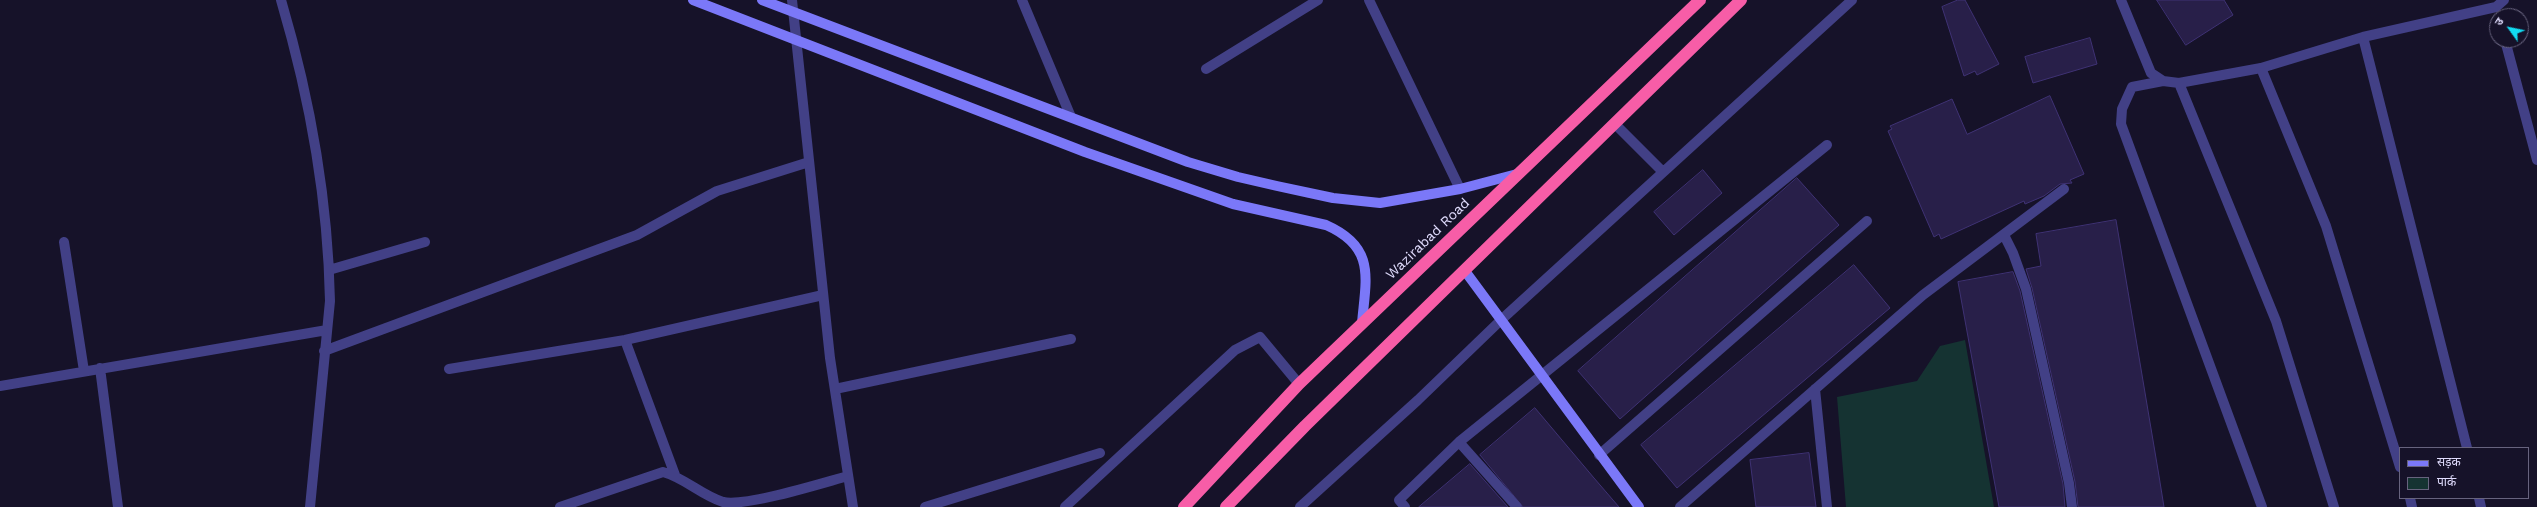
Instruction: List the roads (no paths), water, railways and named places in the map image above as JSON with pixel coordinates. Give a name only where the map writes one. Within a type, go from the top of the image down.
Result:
[{"type":"highway","name":"Wazirabad Road","points":[[1184,507],[1298,384],[1700,0]]},
{"type":"highway","points":[[1226,507],[1305,426],[1741,0]]},
{"type":"main road","points":[[693,0],[1086,152],[1233,204],[1326,226],[1340,231],[1361,252],[1366,269],[1362,323]]},
{"type":"main road","points":[[762,0],[1188,162],[1238,177],[1333,198],[1380,203],[1460,189],[1517,174]]},
{"type":"main road","points":[[1465,271],[1540,375],[1639,507]]},
{"type":"street","points":[[281,0],[296,49],[311,121],[329,270],[330,301],[310,507]]},
{"type":"street","points":[[792,0],[823,295],[835,389],[853,507]]},
{"type":"street","points":[[1022,0],[1071,117]]},
{"type":"street","points":[[1206,69],[1318,0]]},
{"type":"street","points":[[1369,0],[1460,189]]},
{"type":"street","points":[[1300,507],[1418,400],[1501,320],[1662,171],[1852,0]]},
{"type":"street","points":[[2496,8],[2504,0]]},
{"type":"street","points":[[2123,1],[2151,73],[2163,81]]},
{"type":"street","points":[[2262,507],[2121,124],[2122,109],[2132,87],[2163,81],[2179,83],[2261,68],[2363,37],[2489,10]]},
{"type":"street","points":[[2363,37],[2466,447]]},
{"type":"street","points":[[2507,48],[2537,160]]},
{"type":"street","points":[[2261,68],[2326,226],[2399,464]]},
{"type":"street","points":[[2179,83],[2276,321],[2334,507]]},
{"type":"street","points":[[1615,124],[1662,171]]},
{"type":"street","points":[[1405,507],[1399,500],[1459,442],[1540,375],[1827,145]]},
{"type":"street","points":[[324,351],[637,235],[717,191],[809,162]]},
{"type":"street","points":[[1680,507],[1923,295],[2064,189]]},
{"type":"street","points":[[1599,455],[1868,221]]},
{"type":"street","points":[[2004,234],[2013,252],[2026,289],[2068,476],[2072,507]]},
{"type":"street","points":[[64,242],[84,371]]},
{"type":"street","points":[[329,270],[425,242]]},
{"type":"street","points":[[449,369],[625,340],[823,295]]},
{"type":"street","points":[[0,386],[327,330]]},
{"type":"street","points":[[1065,507],[1235,350],[1260,337],[1298,384]]},
{"type":"street","points":[[835,389],[1070,339]]},
{"type":"street","points":[[625,340],[675,476]]},
{"type":"street","points":[[100,368],[118,507]]},
{"type":"street","points":[[1815,389],[1827,507]]},
{"type":"street","points":[[1459,442],[1480,463],[1516,507]]},
{"type":"street","points":[[925,507],[1100,453]]},
{"type":"street","points":[[565,506],[663,472],[675,476],[713,498],[733,504],[848,476]]}]
